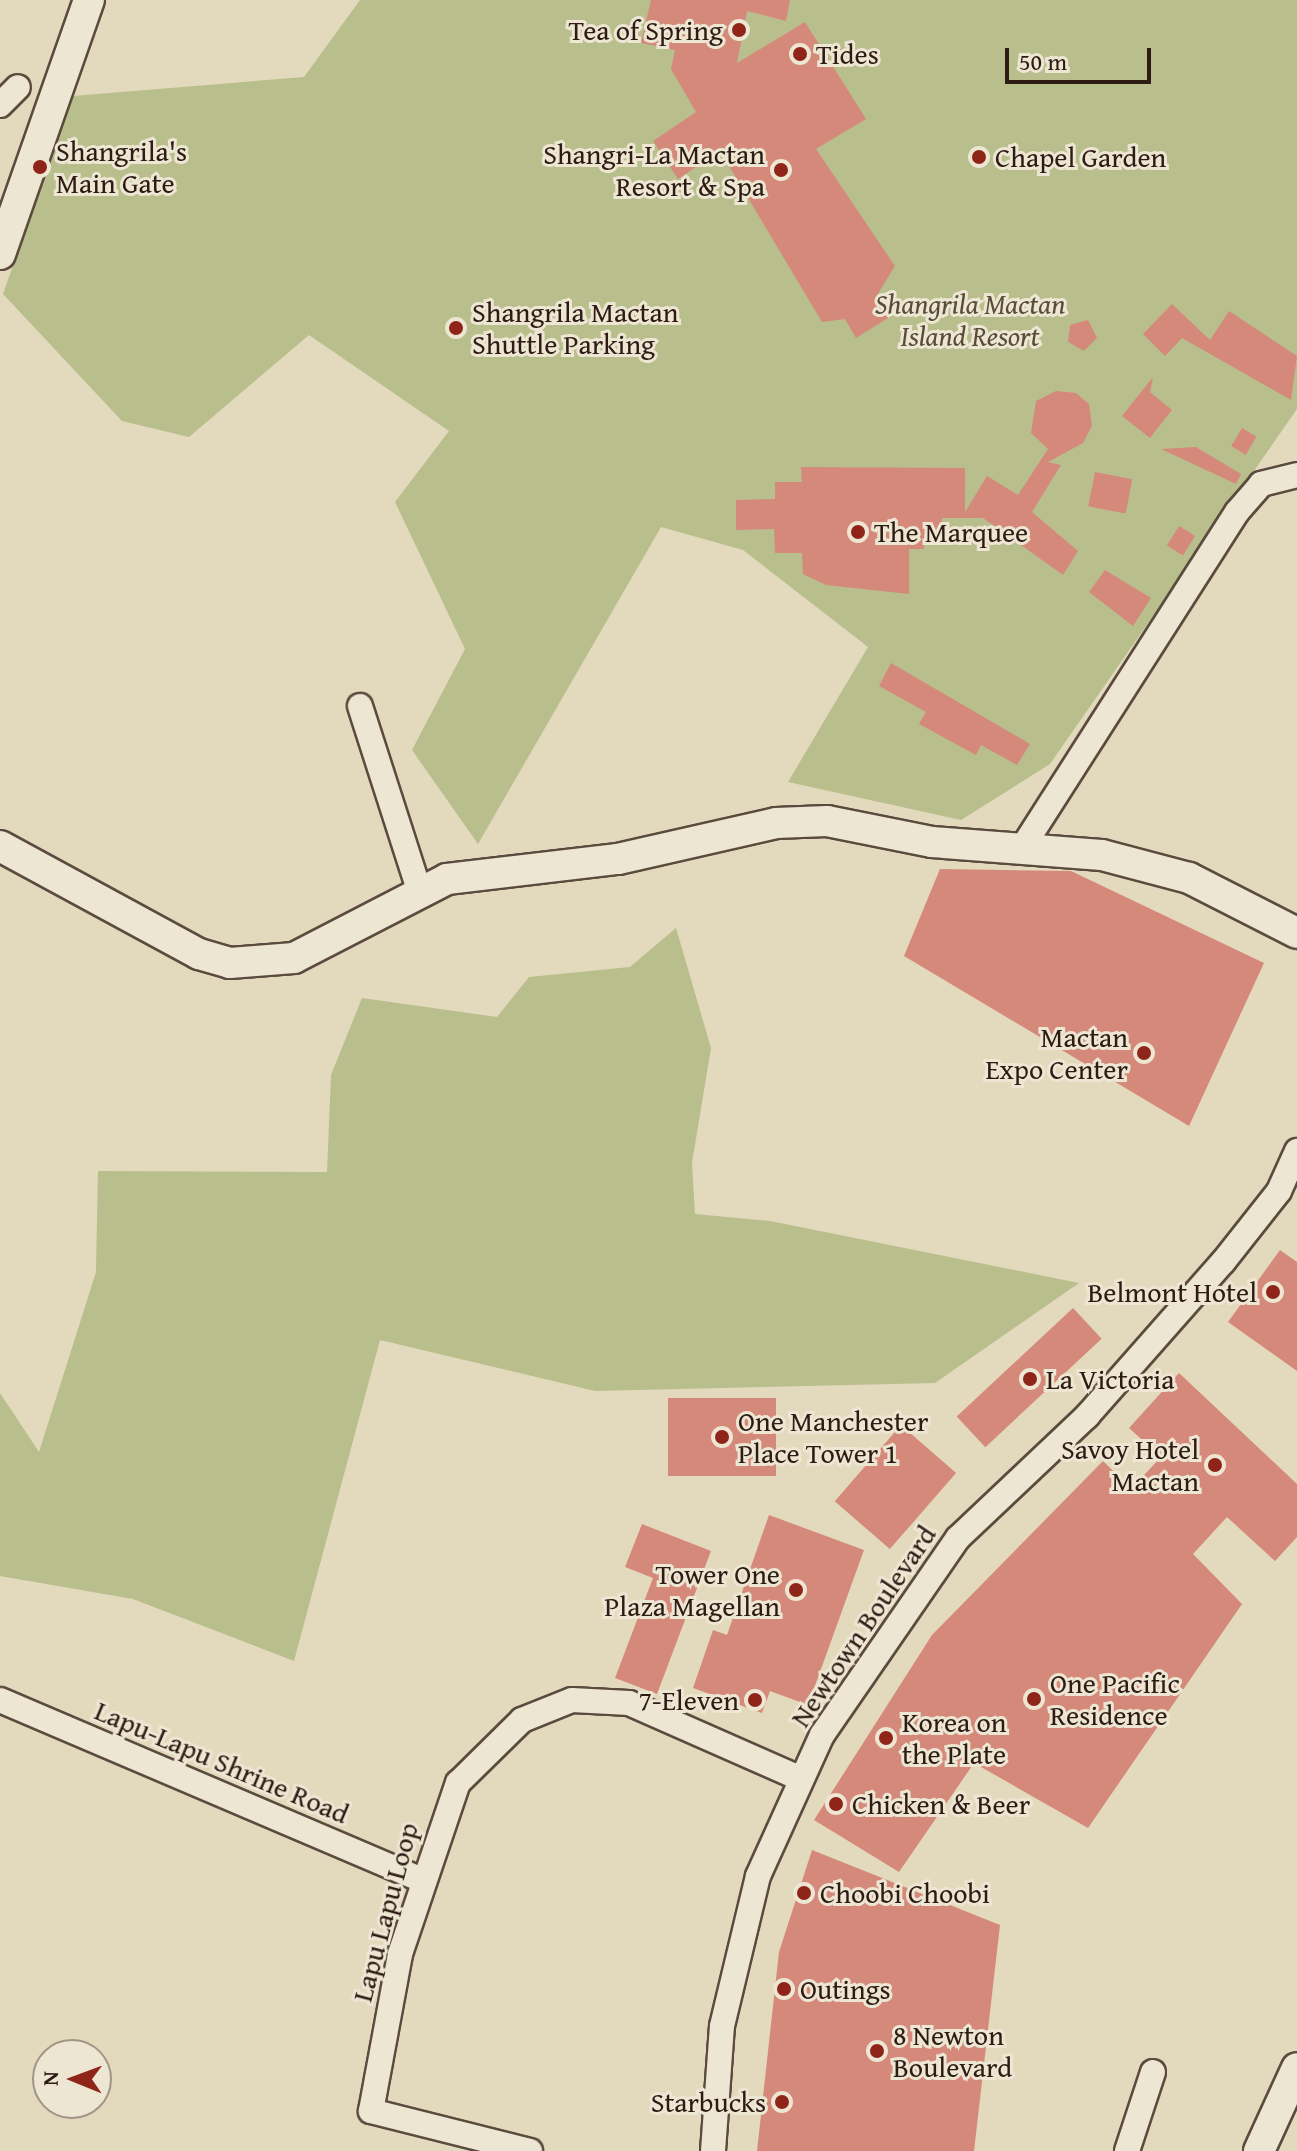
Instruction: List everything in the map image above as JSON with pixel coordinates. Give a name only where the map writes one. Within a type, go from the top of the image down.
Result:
[{"type":"street","points":[[0,254],[89,0]]},
{"type":"street","points":[[0,105],[18,87]]},
{"type":"street","points":[[1024,845],[1237,512],[1261,484],[1297,475]]},
{"type":"street","points":[[360,706],[419,890]]},
{"type":"street","points":[[0,846],[199,954],[230,963],[294,958],[419,890],[447,879],[618,859],[776,823],[827,821],[932,842],[1024,845],[1102,855],[1189,878],[1297,933]]},
{"type":"street","name":"Newtown Boulevard","points":[[713,2151],[722,2026],[758,1876],[799,1778],[887,1633],[958,1538],[1087,1416],[1223,1262],[1279,1191],[1297,1151]]},
{"type":"street","name":"Lapu-Lapu Shrine Road","points":[[0,1700],[420,1879]]},
{"type":"street","name":"Lapu Lapu Loop","points":[[530,2151],[371,2111],[420,1879],[458,1783],[485,1750],[522,1720],[572,1700],[629,1703],[799,1778]]},
{"type":"street","points":[[1259,2151],[1297,2068]]},
{"type":"street","points":[[1127,2151],[1153,2072]]},
{"type":"green space","name":"Shangrila Mactan Island Resort","points":[[360,0],[1297,0],[1297,409],[1050,764],[961,820],[788,782],[868,647],[743,550],[661,527],[478,844],[412,750],[465,649],[395,502],[449,431],[309,335],[189,437],[122,421],[3,294],[73,96],[304,77]]},
{"type":"green space","points":[[676,928],[711,1048],[692,1163],[695,1214],[770,1221],[1079,1283],[935,1383],[595,1391],[380,1340],[294,1661],[133,1599],[0,1576],[0,1393],[39,1452],[96,1272],[98,1171],[327,1172],[331,1075],[362,998],[497,1017],[529,977],[630,967]]},
{"type":"building","name":"Shangri-La Mactan Resort & Spa","points":[[651,0],[790,0],[786,21],[747,11],[737,63],[805,22],[866,119],[816,149],[895,266],[876,297],[888,318],[856,338],[845,319],[822,322],[720,151],[678,179],[653,141],[696,112],[671,69],[675,50],[641,43]]},
{"type":"building","points":[[1172,304],[1210,340],[1229,311],[1297,356],[1291,400],[1182,338],[1165,356],[1143,334]]},
{"type":"building","points":[[1088,320],[1097,338],[1084,351],[1068,342],[1070,325]]},
{"type":"building","points":[[1153,377],[1150,392],[1172,410],[1150,438],[1122,416]]},
{"type":"building","name":"The Marquee","points":[[1056,391],[1076,393],[1089,404],[1092,426],[1083,443],[1048,462],[1061,465],[1032,512],[1078,551],[1063,575],[983,518],[942,518],[942,534],[924,534],[924,549],[909,549],[909,594],[826,585],[803,574],[802,553],[775,553],[774,529],[736,530],[736,500],[775,499],[775,482],[802,482],[801,467],[965,468],[965,512],[987,476],[1018,495],[1048,449],[1031,433],[1036,401]]},
{"type":"building","points":[[1242,428],[1257,437],[1246,455],[1231,446]]},
{"type":"building","points":[[1196,447],[1241,474],[1236,484],[1161,449]]},
{"type":"building","points":[[1095,472],[1132,479],[1126,514],[1088,506]]},
{"type":"building","points":[[1179,526],[1195,536],[1183,556],[1167,546]]},
{"type":"building","points":[[1105,570],[1151,598],[1133,626],[1089,592]]},
{"type":"building","points":[[891,663],[1030,744],[1017,765],[981,745],[976,755],[919,724],[926,712],[879,686]]},
{"type":"building","name":"Mactan Expo Center","points":[[940,869],[1071,871],[1264,963],[1189,1126],[904,956]]},
{"type":"building","name":"Belmont Hotel","points":[[1280,1250],[1297,1262],[1297,1371],[1228,1322]]},
{"type":"building","name":"La Victoria","points":[[1073,1308],[1102,1339],[985,1447],[957,1416]]},
{"type":"building","name":"One Pacific Residence","points":[[1179,1373],[1297,1484],[1297,1537],[1275,1561],[1227,1517],[1193,1554],[1242,1604],[1088,1828],[974,1763],[899,1872],[814,1820],[932,1635],[1103,1461],[1131,1489],[1161,1457],[1129,1428]]},
{"type":"building","name":"One Manchester Place Tower 1","points":[[668,1398],[776,1398],[776,1476],[668,1476]]},
{"type":"building","points":[[901,1425],[956,1473],[890,1549],[835,1501]]},
{"type":"building","name":"Tower One Plaza Magellan","points":[[769,1515],[864,1550],[808,1705],[770,1691],[762,1713],[693,1688],[713,1630],[727,1635]]},
{"type":"building","points":[[642,1524],[711,1551],[657,1694],[615,1678],[653,1578],[625,1567]]},
{"type":"building","name":"8 Newton Boulevard","points":[[812,1850],[1000,1925],[974,2151],[757,2151],[779,1952]]},
{"type":"place","name":"Tea of Spring","points":[[739,30]]},
{"type":"place","name":"Tides","points":[[800,54]]},
{"type":"place","name":"Chapel Garden","points":[[979,157]]},
{"type":"place","name":"Shangrila's Main Gate","points":[[40,167]]},
{"type":"place","name":"Shangri-La Mactan Resort & Spa","points":[[781,170]]},
{"type":"place","name":"Shangrila Mactan Shuttle Parking","points":[[456,328]]},
{"type":"place","name":"The Marquee","points":[[858,532]]},
{"type":"place","name":"Mactan Expo Center","points":[[1144,1053]]},
{"type":"place","name":"Belmont Hotel","points":[[1273,1292]]},
{"type":"place","name":"La Victoria","points":[[1030,1379]]},
{"type":"place","name":"One Manchester Place Tower 1","points":[[722,1437]]},
{"type":"place","name":"Savoy Hotel Mactan","points":[[1215,1465]]},
{"type":"place","name":"Tower One Plaza Magellan","points":[[796,1590]]},
{"type":"place","name":"One Pacific Residence","points":[[1034,1699]]},
{"type":"place","name":"7-Eleven","points":[[755,1700]]},
{"type":"place","name":"Korea on the Plate","points":[[886,1738]]},
{"type":"place","name":"Chicken & Beer","points":[[836,1804]]},
{"type":"place","name":"Choobi Choobi","points":[[804,1893]]},
{"type":"place","name":"Outings","points":[[784,1989]]},
{"type":"place","name":"8 Newton Boulevard","points":[[877,2051]]},
{"type":"place","name":"Starbucks","points":[[782,2102]]}]
